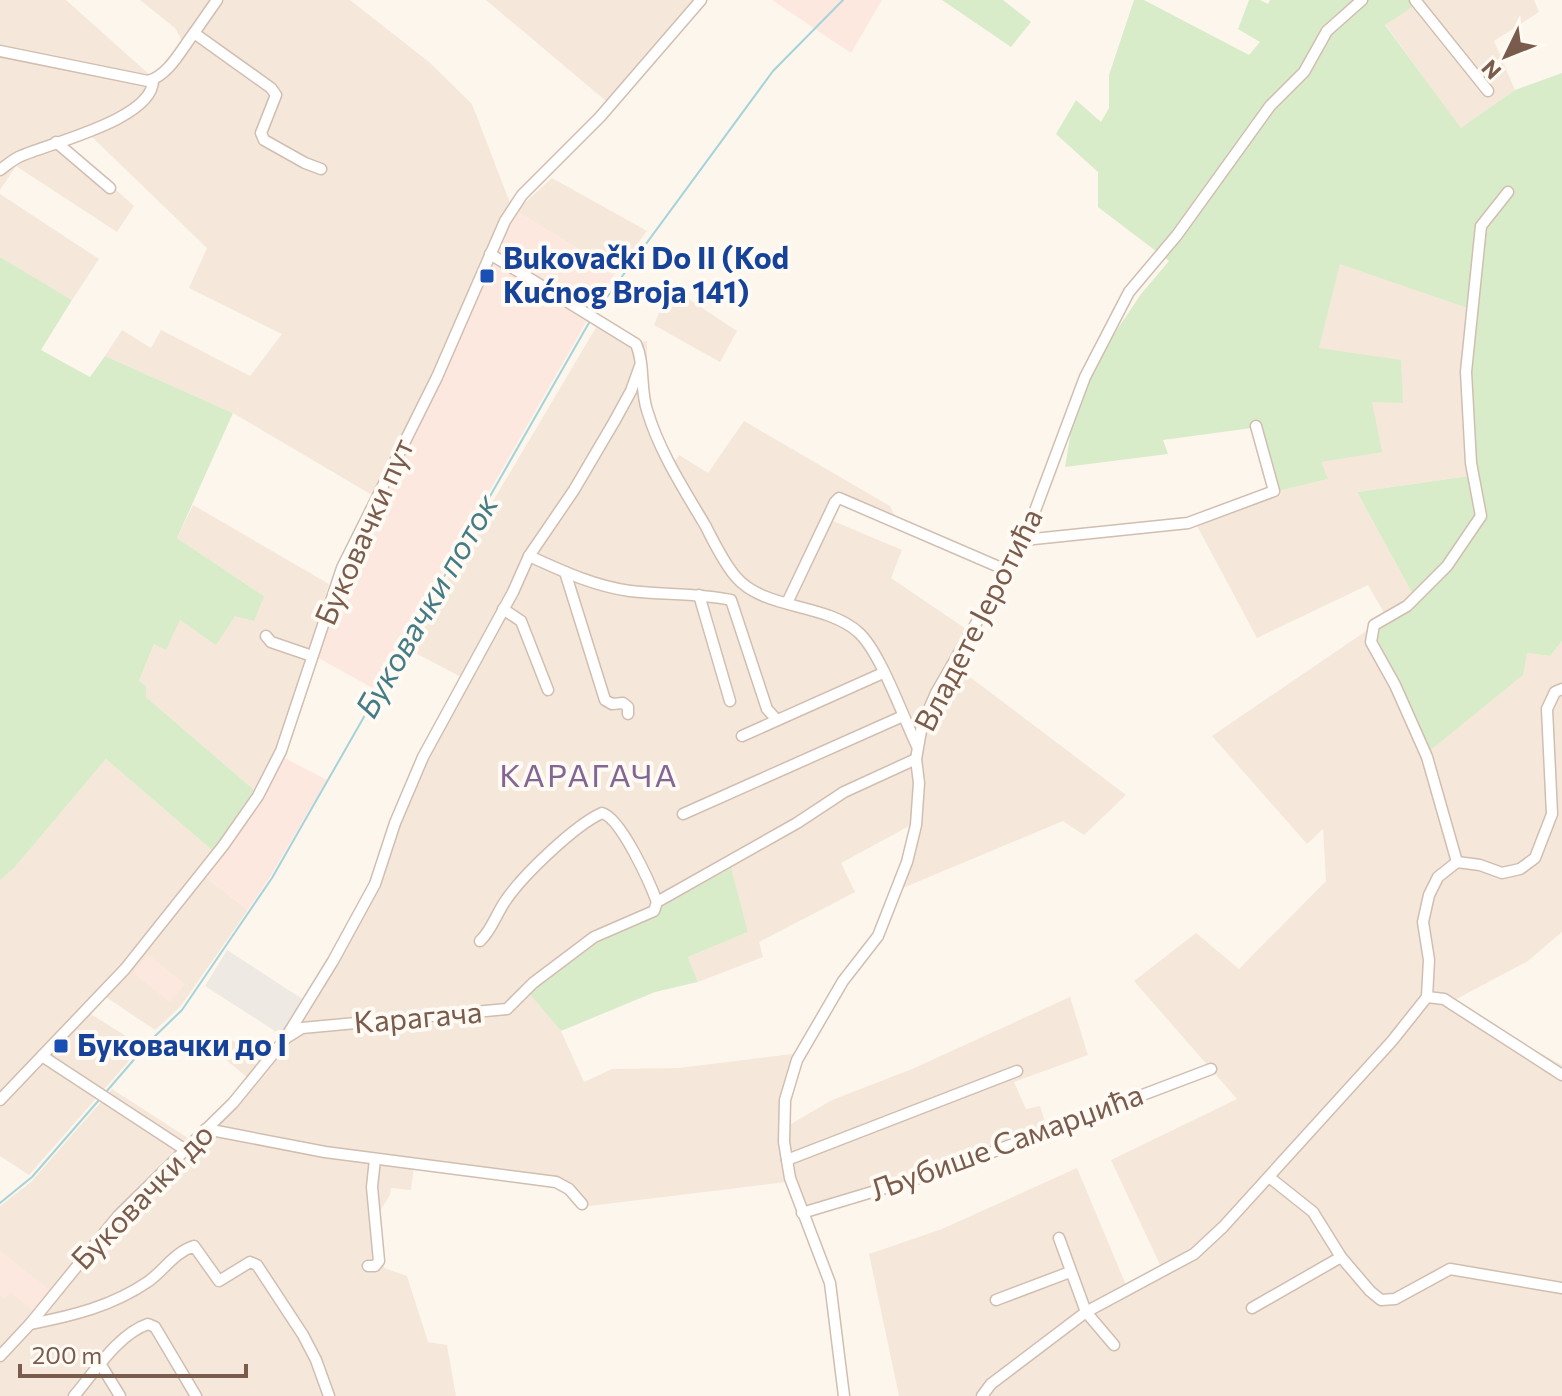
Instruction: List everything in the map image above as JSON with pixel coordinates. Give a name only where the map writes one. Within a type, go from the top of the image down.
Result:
[{"type":"street","points":[[0,51],[130,79],[153,80],[168,68],[217,0]]},
{"type":"street","name":"Буковачки пут","points":[[0,1100],[125,969],[247,813],[281,751],[342,568],[437,377],[505,221],[522,195],[600,117],[701,0]]},
{"type":"street","name":"Владете Јеротића","points":[[844,1396],[830,1283],[820,1251],[802,1213],[787,1160],[785,1100],[797,1060],[843,981],[878,936],[907,862],[916,825],[919,783],[916,759],[922,725],[936,693],[1024,540],[1085,377],[1129,292],[1177,235],[1270,106],[1304,72],[1327,31],[1362,0]]},
{"type":"street","points":[[1415,0],[1488,91]]},
{"type":"street","points":[[194,33],[271,88],[276,95],[261,133],[264,140],[321,169]]},
{"type":"street","points":[[0,170],[16,157],[121,118],[147,95],[153,87],[153,80]]},
{"type":"street","points":[[56,142],[110,188]]},
{"type":"street","points":[[1457,862],[1427,757],[1395,685],[1371,642],[1374,625],[1407,606],[1447,566],[1481,516],[1471,463],[1466,372],[1481,226],[1508,192]]},
{"type":"street","points":[[490,254],[636,344],[645,405],[659,443],[736,578],[751,589],[840,620],[859,632],[883,673],[917,746]]},
{"type":"street","name":"Буковачки до","points":[[0,1356],[118,1216],[233,1103],[286,1038],[375,884],[395,823],[423,757],[529,556],[574,490],[614,422],[640,366]]},
{"type":"street","points":[[1024,540],[1188,523],[1274,491],[1256,426]]},
{"type":"street","points":[[787,603],[839,498],[1006,570]]},
{"type":"street","points":[[529,556],[592,583],[628,591],[731,600],[767,709],[777,720]]},
{"type":"street","points":[[565,572],[605,700],[612,704],[623,703],[628,707],[628,714]]},
{"type":"street","points":[[699,595],[730,701]]},
{"type":"street","points":[[503,609],[521,621],[548,690]]},
{"type":"street","points":[[266,636],[271,642],[312,656]]},
{"type":"street","points":[[742,736],[883,673]]},
{"type":"street","points":[[982,1396],[991,1384],[1086,1312],[1194,1254],[1223,1227],[1392,1041],[1427,997],[1429,960],[1423,922],[1429,895],[1438,877],[1457,862],[1480,865],[1502,873],[1520,869],[1535,858],[1552,814],[1547,709],[1555,692],[1562,689]]},
{"type":"street","points":[[683,814],[903,716]]},
{"type":"street","name":"Карагача","points":[[286,1038],[302,1028],[507,1009],[559,961],[594,937],[654,911],[657,902],[797,823],[844,792],[916,759]]},
{"type":"street","points":[[480,941],[489,933],[508,897],[570,832],[602,813],[611,815],[657,902]]},
{"type":"street","points":[[1427,997],[1444,999],[1562,1075]]},
{"type":"street","points":[[42,1056],[184,1149]]},
{"type":"street","name":"Љубише Самарџића","points":[[802,1213],[942,1171],[1211,1069]]},
{"type":"street","points":[[787,1160],[1017,1071]]},
{"type":"street","points":[[206,1129],[325,1152],[556,1182],[569,1189],[582,1204]]},
{"type":"street","points":[[368,1266],[375,1266],[379,1261],[372,1187],[375,1159]]},
{"type":"street","points":[[1269,1177],[1313,1212],[1341,1257],[1381,1300],[1395,1299],[1450,1269],[1562,1288]]},
{"type":"street","points":[[1059,1238],[1086,1312],[1114,1345]]},
{"type":"street","points":[[30,1324],[86,1311],[113,1301],[150,1280],[181,1253],[194,1246],[219,1281],[250,1262],[257,1265],[303,1335],[329,1396]]},
{"type":"street","points":[[1252,1308],[1341,1257]]},
{"type":"street","points":[[996,1300],[1070,1272]]},
{"type":"street","points":[[74,1396],[108,1353],[143,1325],[151,1325],[196,1396]]},
{"type":"street","points":[[101,1365],[120,1396]]},
{"type":"shaded area","points":[[0,0],[66,0],[151,76],[164,66],[182,41],[175,28],[140,0],[350,0],[429,62],[472,104],[510,203],[485,250],[430,385],[372,495],[233,413],[105,356],[122,330],[151,348],[161,330],[250,376],[282,334],[189,288],[207,248],[91,136],[65,144],[134,206],[117,232],[16,166],[0,190]]},
{"type":"shaded area","points":[[486,0],[694,0],[606,101]]},
{"type":"shaded area","points":[[772,0],[882,0],[851,53]]},
{"type":"shaded area","points":[[1423,0],[1534,0],[1539,12],[1494,41],[1515,90],[1461,129],[1385,24]]},
{"type":"shaded area","points":[[552,178],[647,231],[616,272],[516,211]]},
{"type":"shaded area","points":[[0,194],[99,259],[72,300],[0,257]]},
{"type":"shaded area","points":[[516,211],[616,272],[592,313],[495,254]]},
{"type":"shaded area","points":[[491,260],[588,319],[376,690],[315,656],[345,570]]},
{"type":"shaded area","points":[[1340,263],[1476,311],[1476,475],[1357,492],[1417,602],[1387,618],[1368,585],[1257,638],[1196,524],[1279,491],[1327,479],[1321,462],[1319,348]]},
{"type":"shaded area","points":[[670,287],[737,331],[720,362],[654,325]]},
{"type":"shaded area","points":[[598,324],[631,344],[647,341],[647,396],[657,431],[673,464],[679,455],[708,473],[744,421],[890,506],[900,526],[844,499],[831,520],[902,550],[891,578],[975,635],[958,668],[1126,795],[1084,835],[1063,821],[891,893],[913,824],[841,863],[855,892],[759,942],[763,957],[698,982],[688,957],[748,932],[730,868],[530,993],[561,1031],[584,1082],[612,1069],[679,1068],[807,1052],[792,1080],[786,1110],[789,1125],[832,1100],[912,1069],[1070,997],[1088,1055],[1014,1082],[1026,1109],[1040,1106],[1050,1138],[801,1216],[786,1182],[581,1207],[568,1192],[555,1184],[414,1166],[411,1190],[391,1188],[378,1214],[384,1268],[407,1276],[428,1342],[447,1345],[456,1396],[0,1396],[0,1206],[31,1182],[112,1089],[191,1140],[247,1077],[221,1056],[232,1040],[264,1061],[321,973],[372,881],[461,677],[406,648]]},
{"type":"shaded area","points":[[193,505],[329,584],[275,757],[254,790],[146,697],[146,686],[139,681],[154,644],[180,619],[235,616],[264,596],[177,538]]},
{"type":"shaded area","points":[[1366,631],[1394,681],[1527,653],[1550,656],[1562,641],[1562,932],[1528,961],[1449,1003],[1562,1065],[1562,1396],[899,1396],[869,1254],[942,1229],[1077,1168],[1126,1285],[1162,1269],[1111,1160],[1237,1099],[1134,981],[1196,933],[1239,969],[1326,881],[1323,829],[1307,844],[1212,736]]},
{"type":"shaded area","points":[[283,757],[327,780],[248,910],[204,876],[239,832]]},
{"type":"shaded area","points":[[106,759],[213,851],[110,977],[0,1092],[0,880],[14,868]]},
{"type":"shaded area","points":[[204,876],[248,910],[180,1007],[155,1030],[106,997]]},
{"type":"shaded area","points":[[227,950],[304,1000],[281,1035],[205,986]]},
{"type":"shaded area","points":[[148,955],[185,984],[170,1002],[133,973]]},
{"type":"shaded area","points":[[89,1013],[142,1046],[29,1175],[0,1156],[0,1107]]},
{"type":"shaded area","points":[[0,1251],[50,1290],[34,1311],[10,1292],[4,1299],[0,1295]]},
{"type":"green space","points":[[942,0],[1003,0],[1031,22],[1011,47]]},
{"type":"green space","points":[[1134,0],[1144,0],[1249,55],[1260,42],[1238,29],[1249,0],[1268,4],[1270,0],[1423,0],[1385,25],[1461,128],[1515,90],[1562,73],[1562,641],[1550,656],[1527,653],[1523,675],[1427,753],[1394,681],[1366,631],[1417,602],[1357,492],[1476,475],[1472,393],[1476,311],[1340,264],[1319,348],[1401,360],[1403,403],[1372,402],[1382,452],[1321,462],[1328,479],[1279,491],[1259,427],[1163,440],[1168,454],[1065,467],[1075,405],[1106,346],[1141,294],[1169,261],[1098,207],[1098,172],[1056,134],[1076,100],[1101,122],[1109,108],[1109,75]]},
{"type":"green space","points":[[0,257],[72,300],[41,350],[90,377],[105,356],[233,413],[177,538],[264,596],[254,621],[235,616],[216,645],[180,620],[166,650],[154,644],[139,681],[146,686],[146,697],[254,790],[213,851],[106,759],[14,868],[0,880]]},
{"type":"green space","points":[[731,868],[748,932],[688,957],[698,982],[655,992],[561,1031],[529,993],[599,942]]},
{"type":"waterway","name":"Буковачки поток","points":[[596,312],[773,71],[843,0]]},
{"type":"waterway","name":"Буковачки поток","points":[[106,1092],[182,1010],[272,878],[590,321]]},
{"type":"waterway","name":"Буковачки поток","points":[[0,1203],[32,1177],[99,1100]]},
{"type":"place","name":"Bukovački Do II (Kod Kućnog Broja 141)","points":[[487,276]]},
{"type":"place","name":"Буковачки до I","points":[[61,1046]]},
{"type":"district","name":"КАРАГАЧА","points":[[589,776]]}]
